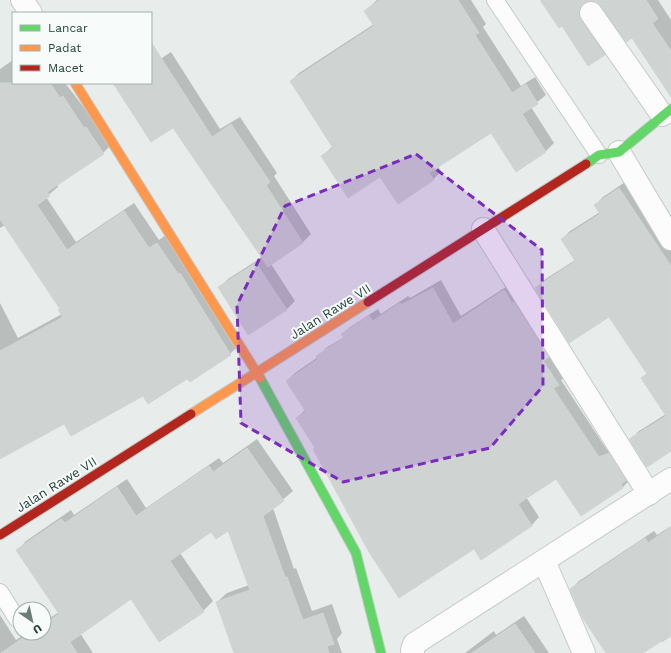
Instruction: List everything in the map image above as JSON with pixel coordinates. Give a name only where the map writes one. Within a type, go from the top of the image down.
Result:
[{"type":"main road","points":[[76,84],[257,373],[356,554],[381,653]]},
{"type":"main road","name":"Jalan Rawe VII","points":[[0,535],[483,229],[609,153],[666,112]]},
{"type":"street","points":[[22,0],[30,12]]},
{"type":"street","points":[[591,13],[666,112]]},
{"type":"street","points":[[609,153],[671,239]]},
{"type":"street","points":[[483,229],[649,494]]},
{"type":"street","points":[[413,653],[412,650],[414,644],[671,479]]},
{"type":"street","points":[[544,561],[584,653]]},
{"type":"lane","points":[[495,0],[609,153]]},
{"type":"lane","points":[[0,592],[12,611]]},
{"type":"highlighted area","points":[[416,154],[542,250],[543,386],[490,448],[343,482],[241,423],[237,305],[285,206]]},
{"type":"building","points":[[380,0],[458,0],[479,33],[475,35],[512,93],[526,84],[538,104],[522,114],[546,152],[516,172],[491,133],[429,173],[434,180],[398,204],[380,177],[348,198],[321,156],[333,148],[290,81],[374,26],[364,11]]},
{"type":"building","points":[[540,0],[646,0],[658,19],[652,23],[671,51],[671,97],[632,38],[626,42],[597,2],[590,1],[584,3],[580,7],[579,14],[581,20],[605,55],[588,66],[562,26],[559,28]]},
{"type":"building","points":[[152,44],[212,137],[231,124],[270,182],[266,185],[303,243],[268,267],[173,128],[151,142],[114,84],[152,84]]},
{"type":"building","points":[[0,83],[51,84],[60,98],[63,96],[84,128],[86,127],[104,154],[47,192],[50,196],[37,205],[67,250],[124,211],[149,248],[157,243],[178,274],[180,273],[231,355],[190,382],[187,379],[148,404],[143,396],[71,436],[64,424],[0,459],[0,351],[63,317],[58,310],[60,309],[0,219]]},
{"type":"building","points":[[619,188],[671,266],[671,451],[647,467],[629,439],[666,416],[641,378],[647,374],[609,317],[569,343],[535,288],[575,261],[561,239],[600,214],[594,205]]},
{"type":"building","points":[[256,263],[287,310],[248,335],[218,287]]},
{"type":"building","points":[[433,288],[453,324],[504,290],[512,303],[514,302],[549,357],[543,361],[559,385],[553,388],[599,457],[609,453],[626,480],[621,484],[623,488],[581,516],[556,479],[518,504],[532,526],[481,560],[474,549],[399,598],[369,552],[313,449],[315,448],[296,418],[306,412],[286,381],[318,359],[316,356],[344,338],[341,334],[369,316],[373,321],[400,303],[401,305]]},
{"type":"building","points":[[247,448],[284,501],[263,516],[285,577],[287,577],[303,620],[323,613],[334,644],[327,646],[329,653],[234,653],[216,602],[250,590],[228,531],[216,539],[211,532],[170,561],[204,612],[159,642],[131,599],[70,642],[77,653],[1,653],[18,641],[52,641],[52,619],[59,614],[52,604],[52,601],[50,601],[16,550],[61,519],[65,523],[117,487],[136,516],[209,466],[213,472]]},
{"type":"building","points":[[671,527],[671,635],[643,653],[606,653],[582,617],[570,589],[645,538],[648,543]]},
{"type":"building","points":[[515,624],[535,653],[472,653]]},
{"type":"traffic: fast","points":[[586,164],[599,155],[619,152],[671,109]]},
{"type":"traffic: fast","points":[[260,378],[356,553],[381,653]]},
{"type":"traffic: slow","points":[[76,84],[260,378]]},
{"type":"traffic: slow","points":[[191,414],[368,302]]},
{"type":"traffic: jam","points":[[368,302],[586,164]]},
{"type":"traffic: jam","points":[[0,535],[191,414]]}]
